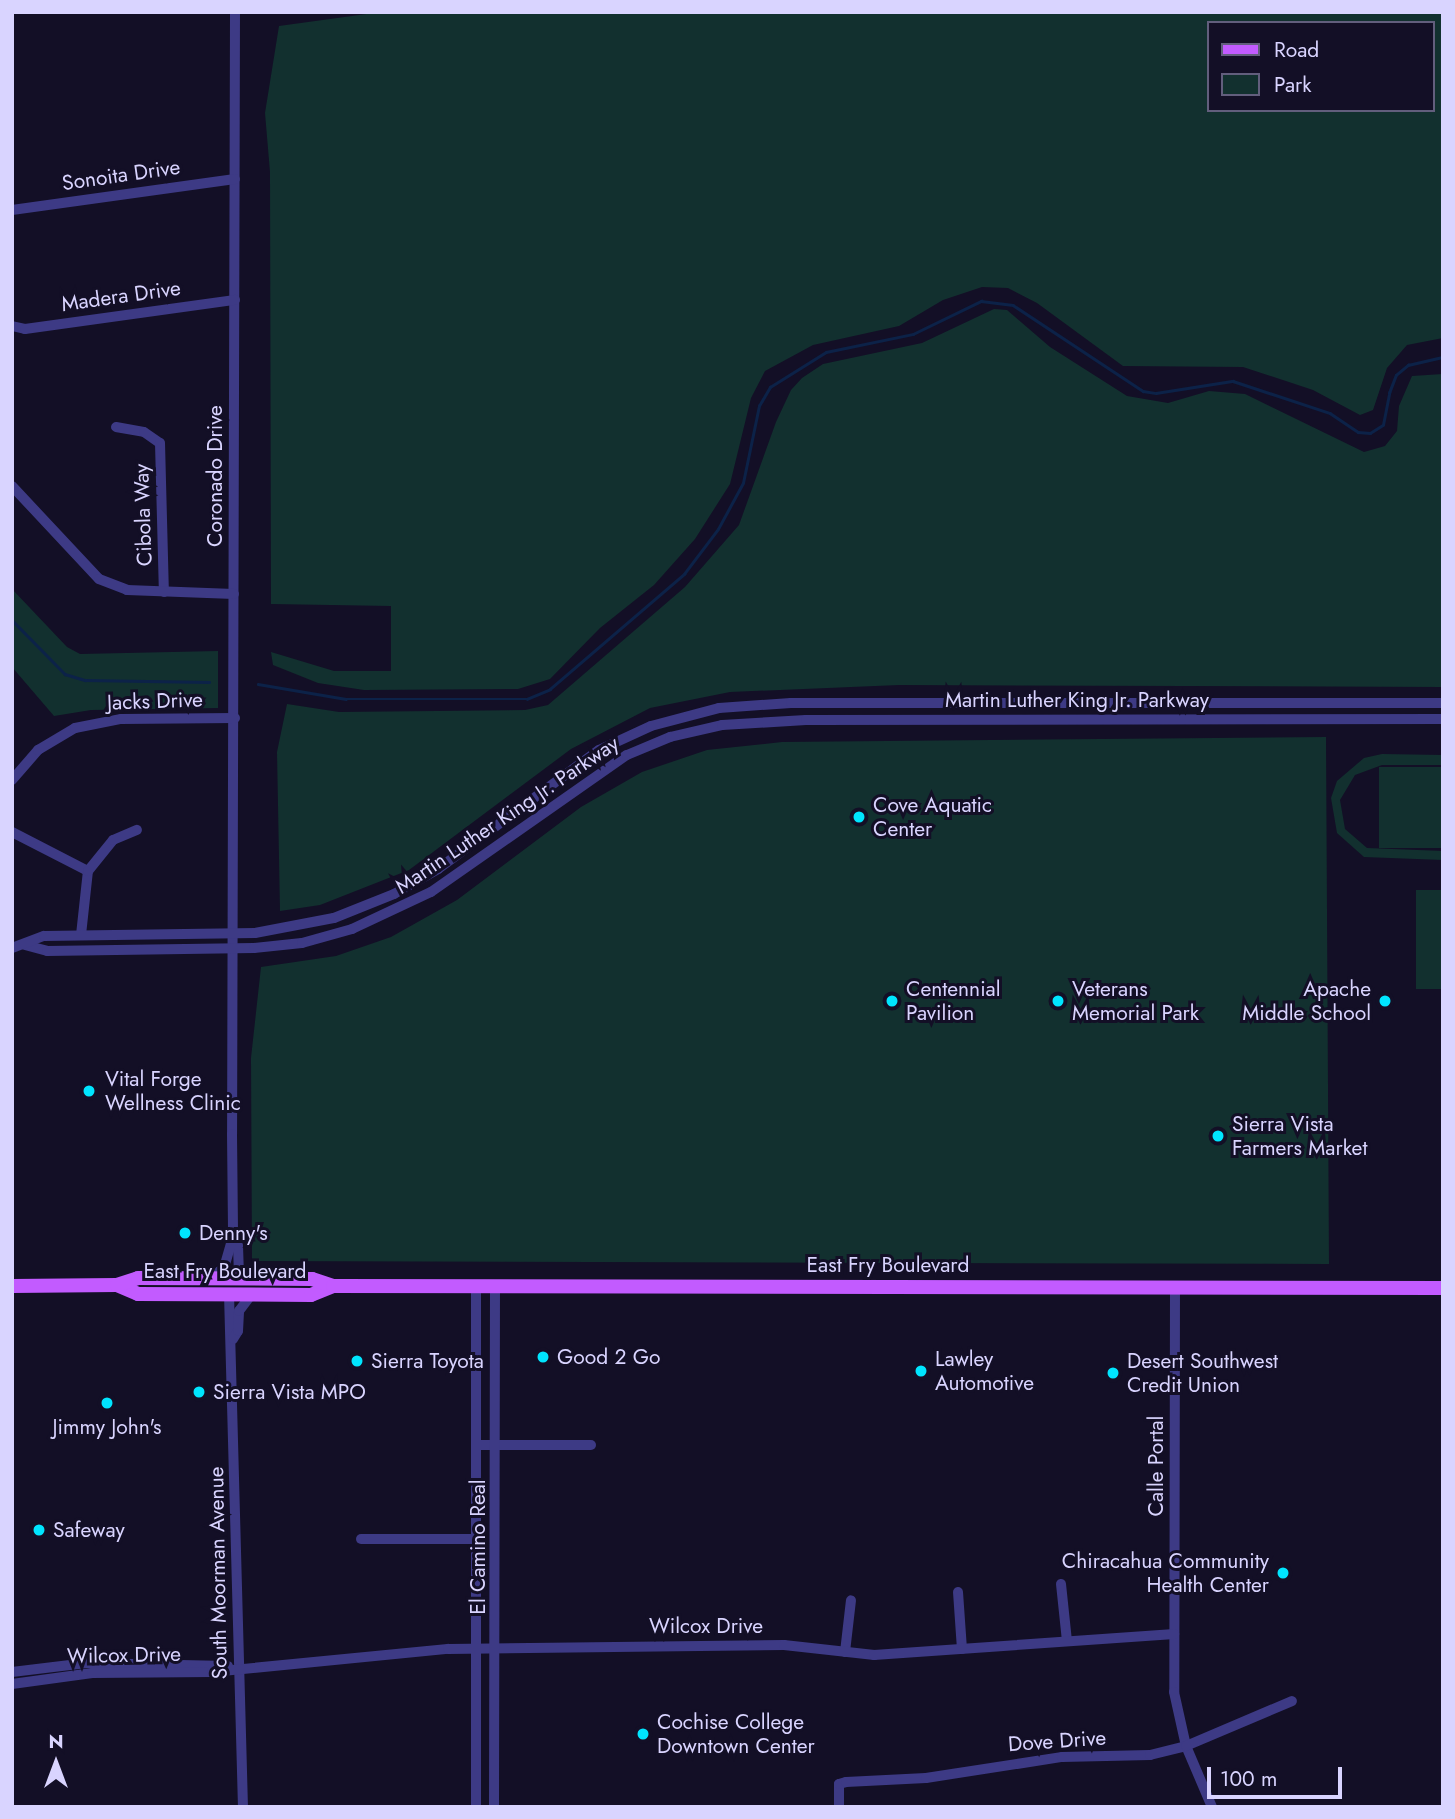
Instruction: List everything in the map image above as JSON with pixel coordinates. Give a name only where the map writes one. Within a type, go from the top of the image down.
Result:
[{"type":"main road","name":"East Fry Boulevard","points":[[12,1286],[117,1285],[138,1278],[239,1278],[312,1279],[333,1286],[1443,1288]]},
{"type":"main road","name":"East Fry Boulevard","points":[[117,1285],[138,1294],[312,1294],[333,1286]]},
{"type":"street","name":"Coronado Drive","points":[[233,1237],[235,12]]},
{"type":"street","name":"Sonoita Drive","points":[[12,210],[235,179]]},
{"type":"street","name":"Madera Drive","points":[[12,326],[24,329],[235,300]]},
{"type":"street","name":"Cibola Way","points":[[116,427],[144,432],[160,443],[164,592]]},
{"type":"street","points":[[12,486],[99,579],[127,590],[234,594]]},
{"type":"street","name":"Martin Luther King Jr. Parkway","points":[[25,946],[47,951],[235,941],[311,925],[394,894],[438,869],[599,750],[650,726],[719,708],[791,703],[1443,703]]},
{"type":"street","name":"Jacks Drive","points":[[12,780],[54,737],[86,725],[121,719],[235,718]]},
{"type":"street","name":"Martin Luther King Jr. Parkway","points":[[25,946],[44,936],[81,935],[302,943],[396,912],[431,892],[604,768],[670,737],[699,730],[806,720],[1443,719]]},
{"type":"street","points":[[81,935],[88,871],[113,840],[137,830]]},
{"type":"street","points":[[12,832],[88,871]]},
{"type":"street","points":[[12,948],[25,946]]},
{"type":"street","points":[[210,1278],[224,1268],[233,1237]]},
{"type":"street","points":[[233,1237],[238,1247],[239,1278]]},
{"type":"street","name":"El Camino Real","points":[[476,1287],[476,1807]]},
{"type":"street","name":"El Camino Real","points":[[494,1807],[498,1444],[495,1287]]},
{"type":"street","name":"Calle Portal","points":[[1175,1287],[1174,1692],[1186,1746],[1212,1807]]},
{"type":"street","name":"South Moorman Avenue","points":[[229,1294],[229,1331],[233,1339]]},
{"type":"street","name":"South Moorman Avenue","points":[[243,1807],[237,1668],[233,1339],[239,1311],[252,1294]]},
{"type":"street","points":[[478,1445],[592,1445]]},
{"type":"street","points":[[361,1539],[478,1539]]},
{"type":"street","points":[[1061,1584],[1067,1641]]},
{"type":"street","points":[[958,1592],[962,1649]]},
{"type":"street","points":[[845,1652],[851,1600]]},
{"type":"street","name":"Wilcox Drive","points":[[12,1684],[92,1673],[212,1672],[477,1648],[784,1645],[845,1652],[962,1649],[1174,1634]]},
{"type":"street","name":"Wilcox Drive","points":[[12,1672],[86,1662],[204,1662],[237,1668]]},
{"type":"street","name":"Dove Drive","points":[[838,1807],[839,1784],[846,1782],[926,1778],[1062,1757],[1150,1755],[1186,1746],[1292,1701]]},
{"type":"green space","points":[[381,12],[1443,12],[1443,338],[1407,345],[1387,368],[1373,410],[1360,415],[1313,390],[1243,367],[1123,366],[1037,303],[1008,288],[982,287],[943,300],[899,326],[813,345],[765,371],[751,398],[730,484],[695,539],[654,585],[600,628],[550,679],[518,689],[364,690],[318,683],[273,665],[271,652],[334,671],[391,671],[391,606],[271,604],[270,172],[265,113],[279,26]]},
{"type":"green space","points":[[994,309],[1007,310],[1050,347],[1127,396],[1168,403],[1209,391],[1245,394],[1364,452],[1385,446],[1397,431],[1399,406],[1412,376],[1443,374],[1443,687],[899,685],[730,692],[650,708],[571,749],[409,870],[320,905],[280,911],[277,752],[287,704],[339,712],[525,710],[548,705],[685,587],[739,525],[776,422],[791,390],[802,378],[823,364],[922,343]]},
{"type":"green space","points":[[12,589],[67,647],[80,654],[218,651],[218,708],[91,710],[54,716],[12,667]]},
{"type":"green space","points":[[1326,737],[1329,1264],[252,1261],[251,1058],[261,967],[336,956],[391,937],[457,900],[581,807],[642,772],[707,750],[782,742]]},
{"type":"green space","points":[[1382,754],[1443,755],[1443,765],[1382,765],[1355,775],[1340,800],[1345,829],[1367,848],[1443,851],[1443,860],[1364,857],[1337,833],[1331,798],[1337,781],[1364,758]]},
{"type":"green space","points":[[1379,767],[1443,767],[1443,848],[1379,848]]},
{"type":"green space","points":[[1416,890],[1443,890],[1443,989],[1416,989]]},
{"type":"waterway","points":[[258,684],[346,699],[527,699],[550,689],[684,574],[718,529],[743,483],[759,406],[770,387],[826,352],[913,334],[981,301],[1013,305],[1143,391],[1156,393],[1233,381],[1330,413],[1358,432],[1370,433],[1383,425],[1389,393],[1396,375],[1408,365],[1443,357]]},
{"type":"waterway","points":[[12,620],[65,674],[85,680],[209,682]]},
{"type":"place","name":"Cove Aquatic Center","points":[[859,817]]},
{"type":"place","name":"Centennial Pavilion","points":[[892,1001]]},
{"type":"place","name":"Veterans Memorial Park","points":[[1058,1001]]},
{"type":"place","name":"Apache Middle School","points":[[1385,1001]]},
{"type":"place","name":"Vital Forge Wellness Clinic","points":[[89,1091]]},
{"type":"place","name":"Sierra Vista Farmers Market","points":[[1218,1136]]},
{"type":"place","name":"Denny's","points":[[185,1233]]},
{"type":"place","name":"Good 2 Go","points":[[543,1357]]},
{"type":"place","name":"Sierra Toyota","points":[[357,1361]]},
{"type":"place","name":"Lawley Automotive","points":[[921,1371]]},
{"type":"place","name":"Desert Southwest Credit Union","points":[[1113,1373]]},
{"type":"place","name":"Sierra Vista MPO","points":[[199,1392]]},
{"type":"place","name":"Jimmy John's","points":[[107,1403]]},
{"type":"place","name":"Safeway","points":[[39,1530]]},
{"type":"place","name":"Chiracahua Community Health Center","points":[[1283,1573]]},
{"type":"place","name":"Cochise College Downtown Center","points":[[643,1734]]}]
